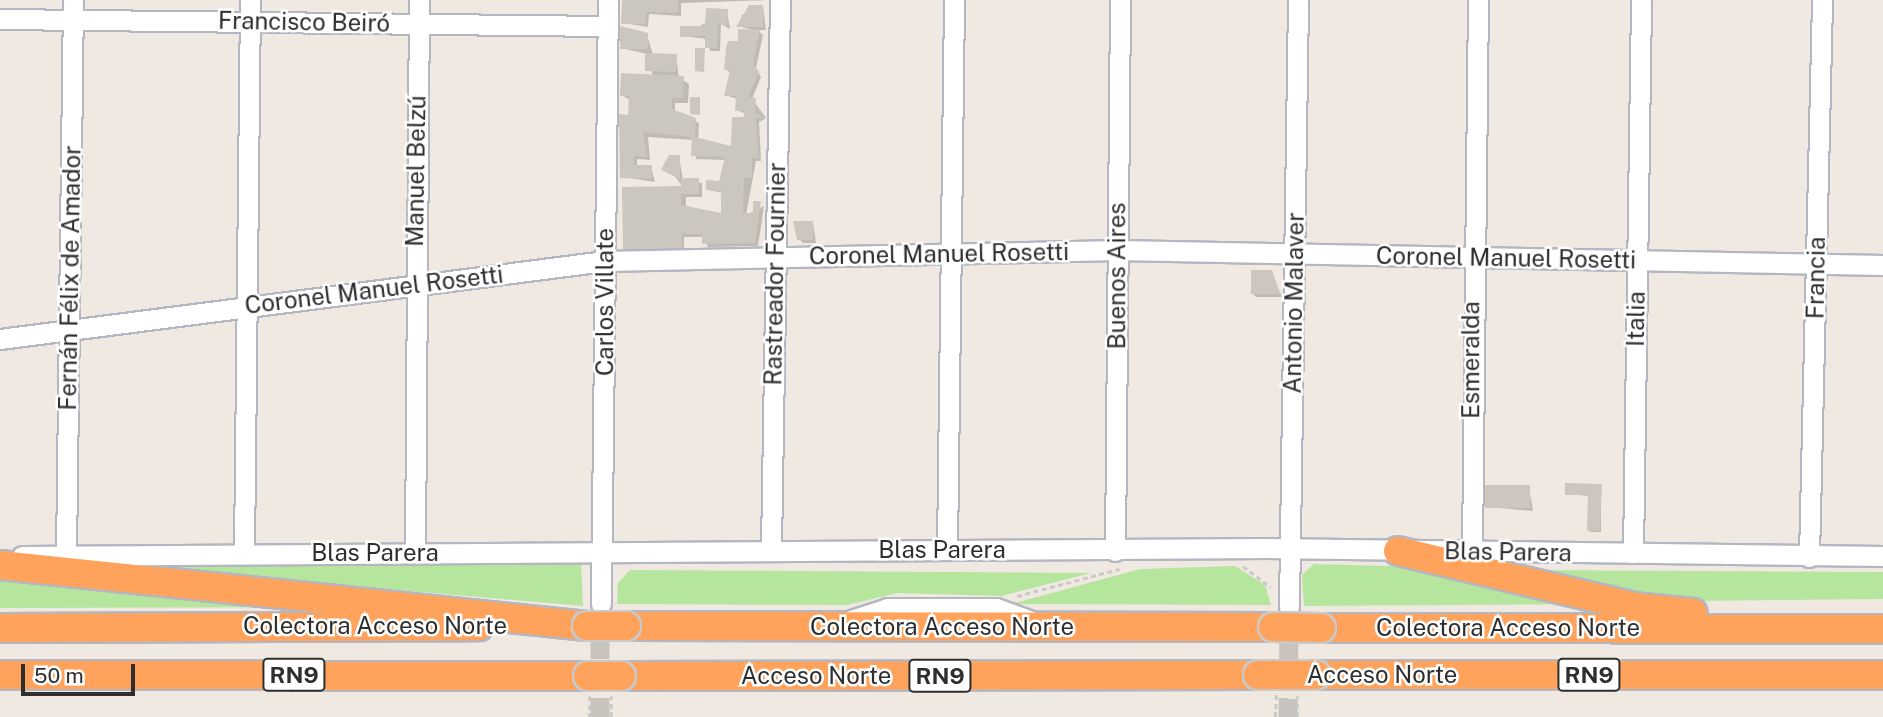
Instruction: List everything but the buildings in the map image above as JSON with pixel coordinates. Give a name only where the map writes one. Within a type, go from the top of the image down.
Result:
[{"type":"highway","points":[[1398,551],[1634,607],[1853,629]]},
{"type":"highway","points":[[0,565],[594,615]]},
{"type":"highway","name":"Colectora Acceso Norte","points":[[0,628],[594,615],[626,625],[1048,627],[1280,610],[1321,628],[1883,629]]},
{"type":"highway","name":"Acceso Norte","points":[[0,675],[607,681],[1258,675],[1307,683],[1883,675]]},
{"type":"street","points":[[244,553],[250,0]]},
{"type":"street","name":"Manuel Belzú","points":[[415,553],[414,283],[419,0]]},
{"type":"street","name":"Carlos Villate","points":[[594,615],[603,549],[608,0]]},
{"type":"street","name":"Rastreador Fournier","points":[[771,548],[780,0]]},
{"type":"street","points":[[947,550],[947,255],[954,0]]},
{"type":"street","name":"Buenos Aires","points":[[1120,0],[1118,250],[1121,559]]},
{"type":"street","name":"Antonio Malaver","points":[[1280,610],[1289,548],[1296,253],[1298,0]]},
{"type":"street","name":"Esmeralda","points":[[1472,551],[1471,259],[1478,0]]},
{"type":"street","name":"Italia","points":[[1633,554],[1641,0]]},
{"type":"street","name":"Francia","points":[[1810,557],[1822,0]]},
{"type":"street","name":"Francisco Beiró","points":[[0,19],[73,9],[249,21],[607,26]]},
{"type":"street","name":"Fernán Félix de Amador","points":[[66,555],[73,9]]},
{"type":"street","name":"Coronel Manuel Rosetti","points":[[0,339],[414,283],[606,261],[1118,250],[1883,265]]},
{"type":"street","name":"Blas Parera","points":[[0,557],[771,548],[947,550],[1121,559],[1266,548],[1883,556]]},
{"type":"path","points":[[1266,548],[1266,560],[1234,561],[1280,610]]},
{"type":"path","points":[[1003,600],[1121,559]]},
{"type":"path","points":[[607,681],[611,717]]},
{"type":"path","points":[[1297,717],[1307,683]]},
{"type":"green space","points":[[575,560],[581,564],[583,606],[132,567]]},
{"type":"green space","points":[[1314,564],[1422,567],[1593,604],[1304,606],[1302,575]]},
{"type":"green space","points":[[1235,566],[1265,585],[1271,605],[1011,604],[1140,569]]},
{"type":"green space","points":[[630,570],[1091,573],[1001,596],[897,593],[847,605],[617,604],[618,583]]},
{"type":"green space","points":[[1508,570],[1883,572],[1883,599],[1686,601]]},
{"type":"green space","points":[[0,579],[359,607],[0,608]]},
{"type":"tunnel","points":[[1288,717],[1289,615]]},
{"type":"tunnel","points":[[600,616],[600,717]]}]
